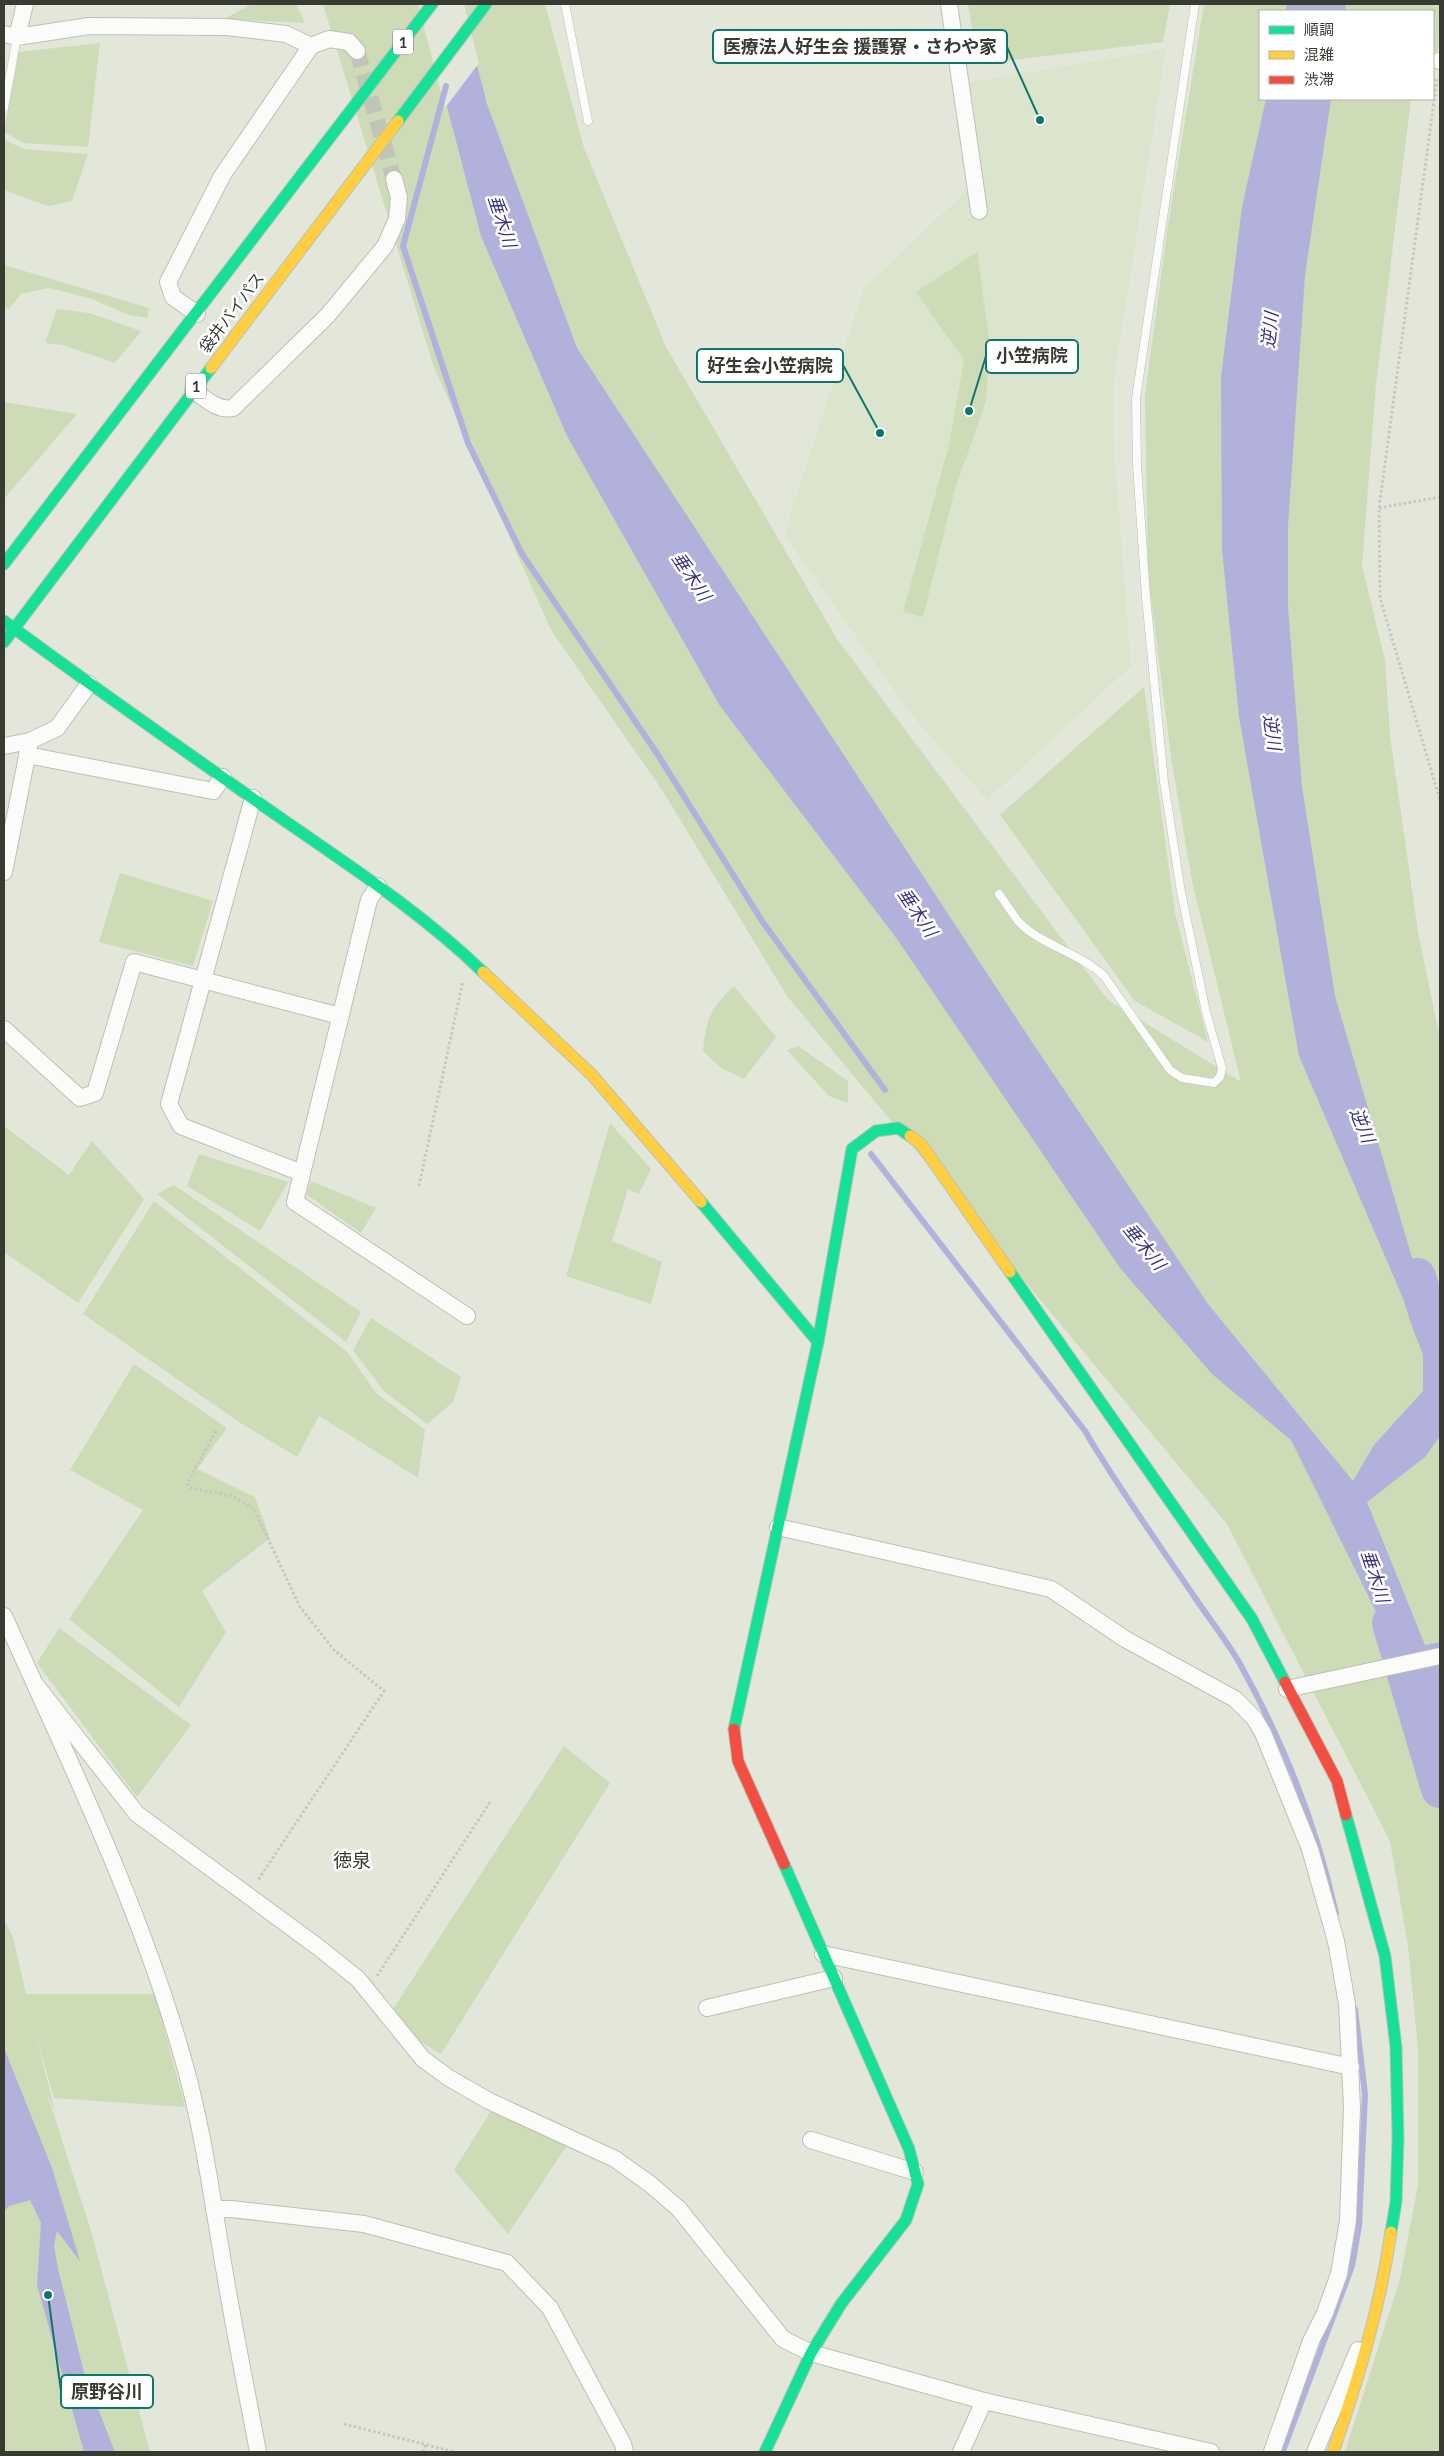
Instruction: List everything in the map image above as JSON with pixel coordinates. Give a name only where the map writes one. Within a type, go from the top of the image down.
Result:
[{"type":"main road","name":"袋井バイパス","points":[[4,564],[197,314],[432,4]]},
{"type":"main road","name":"袋井バイパス","points":[[4,642],[486,4]]},
{"type":"main road","points":[[4,621],[89,684],[378,886],[450,940],[474,961],[592,1075],[640,1129],[818,1342]]},
{"type":"main road","points":[[765,2452],[811,2353],[841,2304],[906,2220],[918,2184],[909,2149],[738,1761],[734,1729],[818,1342],[852,1149],[876,1131],[898,1128],[921,1144],[1252,1619],[1293,1688],[1337,1781],[1385,1956],[1396,2047],[1398,2138],[1396,2202],[1384,2280],[1358,2381],[1333,2452]]},
{"type":"street","points":[[10,35],[25,4]]},
{"type":"street","points":[[949,4],[979,211]]},
{"type":"street","points":[[10,35],[89,26],[226,27],[286,34],[311,46]]},
{"type":"street","points":[[197,314],[173,296],[168,282],[222,176],[311,46],[329,39],[349,42],[357,51]]},
{"type":"street","points":[[193,390],[219,408],[224,410],[233,408],[328,315],[385,246],[397,219],[399,197],[394,180]]},
{"type":"street","points":[[4,872],[29,748],[57,728],[89,684]]},
{"type":"street","points":[[4,746],[29,748],[214,791],[223,778]]},
{"type":"street","points":[[253,798],[169,1104],[180,1126],[302,1173]]},
{"type":"street","points":[[378,886],[369,900],[295,1202],[467,1316]]},
{"type":"street","points":[[4,1028],[80,1098],[95,1093],[134,962],[340,1016]]},
{"type":"street","points":[[778,1527],[1051,1589],[1125,1639],[1235,1699],[1254,1718],[1263,1733],[1310,1849],[1336,1941],[1347,2004],[1352,2107],[1348,2220],[1339,2274],[1325,2313],[1311,2341],[1272,2452]]},
{"type":"street","points":[[4,1616],[100,1832],[160,1984],[185,2068],[205,2152],[258,2452]]},
{"type":"street","points":[[1293,1688],[1440,1656]]},
{"type":"street","points":[[34,1684],[137,1814],[318,1947],[358,1979],[423,2058],[449,2078],[488,2101],[615,2159],[650,2184],[679,2209],[783,2339],[811,2353],[984,2401],[1211,2452]]},
{"type":"street","points":[[823,1954],[1351,2067]]},
{"type":"street","points":[[707,2008],[834,1978]]},
{"type":"street","points":[[811,2140],[914,2172]]},
{"type":"street","points":[[214,2209],[231,2209],[364,2224],[507,2263],[550,2308],[623,2444],[624,2452]]},
{"type":"street","points":[[1315,2452],[1378,2304]]},
{"type":"street","points":[[960,2452],[984,2401]]},
{"type":"lane","points":[[566,4],[588,121]]},
{"type":"lane","points":[[999,894],[1019,922],[1030,932],[1092,964],[1104,976],[1170,1070],[1182,1078],[1214,1084],[1220,1077],[1222,1068],[1206,1012],[1181,892],[1164,782],[1146,597],[1137,455],[1136,398],[1195,4]]},
{"type":"lane","points":[[4,108],[10,35]]},
{"type":"path","points":[[1440,61],[1379,508],[1380,598],[1440,800]]},
{"type":"path","points":[[1379,508],[1440,497]]},
{"type":"path","points":[[419,1186],[465,973],[474,961]]},
{"type":"path","points":[[216,1431],[187,1484],[191,1488],[232,1496],[254,1509],[300,1607],[334,1650],[384,1691],[248,1895]]},
{"type":"path","points":[[367,1991],[490,1802]]},
{"type":"path","points":[[344,2424],[455,2452]]},
{"type":"path","points":[[423,2452],[426,2445]]},
{"type":"shaded area","points":[[252,4],[296,4],[305,23],[224,19]]},
{"type":"shaded area","points":[[323,4],[545,4],[584,148],[666,347],[837,639],[1108,1000],[1241,1082],[1192,881],[1171,757],[1148,574],[1145,395],[1168,225],[1204,4],[1440,4],[1438,51],[1434,53],[1434,10],[1259,10],[1259,100],[1411,100],[1376,384],[1362,566],[1385,660],[1390,736],[1418,932],[1440,1039],[1440,2452],[1345,2452],[1400,2279],[1418,2185],[1418,2048],[1408,1946],[1390,1841],[1227,1524],[787,996],[664,793],[551,630],[433,365]]},
{"type":"shaded area","points":[[968,4],[1170,4],[1163,42],[978,64]]},
{"type":"shaded area","points":[[100,43],[88,147],[24,143],[4,132],[19,52]]},
{"type":"shaded area","points":[[1166,49],[1113,386],[1113,436],[1131,666],[987,800],[910,713],[784,534],[863,290],[969,188],[961,84]]},
{"type":"shaded area","points":[[4,139],[23,149],[88,154],[72,201],[48,206],[4,190]]},
{"type":"shaded area","points":[[977,252],[990,346],[986,401],[955,489],[923,617],[903,612],[949,445],[964,360],[916,292]]},
{"type":"shaded area","points":[[4,265],[149,308],[147,318],[129,315],[92,299],[49,288],[21,294],[9,309],[4,308]]},
{"type":"shaded area","points":[[57,309],[89,313],[141,331],[115,363],[63,345],[45,343]]},
{"type":"shaded area","points":[[4,402],[77,414],[4,499]]},
{"type":"shaded area","points":[[1144,687],[1175,913],[1208,1042],[1135,1001],[1000,815]]},
{"type":"shaded area","points":[[120,873],[213,901],[193,966],[99,942]]},
{"type":"shaded area","points":[[734,986],[776,1037],[744,1079],[721,1068],[703,1051],[708,1022],[714,1008]]},
{"type":"shaded area","points":[[798,1046],[848,1081],[848,1103],[829,1096],[787,1050]]},
{"type":"shaded area","points":[[610,1123],[651,1169],[639,1194],[628,1189],[612,1241],[662,1262],[651,1304],[566,1276]]},
{"type":"shaded area","points":[[4,1126],[69,1175],[92,1141],[144,1199],[78,1303],[4,1252]]},
{"type":"shaded area","points":[[199,1154],[288,1182],[260,1231],[187,1186]]},
{"type":"shaded area","points":[[311,1181],[376,1208],[361,1233],[306,1194]]},
{"type":"shaded area","points":[[174,1185],[361,1312],[346,1342],[157,1194]]},
{"type":"shaded area","points":[[154,1201],[347,1352],[376,1393],[425,1430],[418,1478],[319,1416],[297,1457],[242,1424],[83,1314]]},
{"type":"shaded area","points":[[371,1318],[461,1377],[453,1402],[427,1424],[384,1391],[353,1350]]},
{"type":"shaded area","points":[[134,1364],[227,1428],[197,1469],[255,1497],[270,1538],[202,1591],[226,1632],[179,1707],[69,1619],[143,1510],[70,1470]]},
{"type":"shaded area","points":[[59,1628],[191,1725],[137,1797],[37,1663]]},
{"type":"shaded area","points":[[564,1746],[610,1783],[441,2054],[421,2042],[393,2009]]},
{"type":"shaded area","points":[[4,1920],[13,1937],[26,1994],[155,1994],[185,2107],[54,2098],[36,2035],[55,2112],[46,2090],[91,2231],[150,2452],[4,2452]]},
{"type":"shaded area","points":[[491,2111],[567,2145],[508,2234],[454,2170]]},
{"type":"water","points":[[420,4],[461,4],[487,104],[577,348],[1028,1036],[1208,1304],[1353,1481],[1374,1445],[1423,1391],[1423,1345],[1299,1056],[1239,717],[1222,550],[1221,377],[1242,207],[1266,100],[1331,100],[1305,275],[1288,526],[1288,607],[1302,787],[1335,996],[1440,1353],[1440,1436],[1425,1457],[1367,1502],[1425,1645],[1440,1642],[1440,1731],[1396,1652],[1291,1440],[1212,1374],[1120,1268],[897,939],[720,706],[567,436],[481,236]]},
{"type":"water","points":[[1287,4],[1346,4],[1345,10],[1285,10]]},
{"type":"water","points":[[4,2048],[52,2168],[80,2261],[57,2231],[54,2245],[58,2269],[84,2373],[115,2452],[84,2452],[37,2285],[41,2223],[30,2200],[9,2206],[4,2211]]},
{"type":"pier","points":[[418,4],[464,4],[479,63],[445,108]]},
{"type":"waterway","points":[[446,86],[403,246],[468,443],[522,554],[658,755],[762,921],[885,1090]]},
{"type":"waterway","points":[[871,1154],[1085,1431],[1125,1495],[1235,1655],[1285,1755],[1309,1817],[1336,1914]]},
{"type":"waterway","name":"逆川","points":[[1417,1277],[1428,1315],[1440,1346]]},
{"type":"waterway","name":"垂木川","points":[[1391,1623],[1440,1789]]},
{"type":"waterway","points":[[1283,2451],[1352,2266],[1359,2226],[1365,2094],[1355,2009]]},
{"type":"tunnel","points":[[357,51],[394,179]]},
{"type":"traffic: fast","points":[[4,564],[432,4]]},
{"type":"traffic: fast","points":[[398,121],[486,4]]},
{"type":"traffic: fast","points":[[4,642],[211,368]]},
{"type":"traffic: fast","points":[[4,621],[143,722],[387,892],[483,972]]},
{"type":"traffic: fast","points":[[734,1729],[818,1342],[852,1149],[876,1131],[898,1128],[910,1136]]},
{"type":"traffic: fast","points":[[701,1202],[818,1342]]},
{"type":"traffic: fast","points":[[1010,1272],[1252,1619],[1285,1682]]},
{"type":"traffic: fast","points":[[1346,1815],[1385,1956],[1396,2047],[1398,2138],[1396,2202],[1391,2232]]},
{"type":"traffic: fast","points":[[765,2452],[811,2353],[841,2304],[906,2220],[918,2184],[909,2149],[784,1864]]},
{"type":"traffic: slow","points":[[211,368],[398,121]]},
{"type":"traffic: slow","points":[[483,972],[592,1075],[701,1202]]},
{"type":"traffic: slow","points":[[910,1136],[921,1144],[1010,1272]]},
{"type":"traffic: slow","points":[[1333,2452],[1367,2344],[1381,2288],[1391,2232]]},
{"type":"traffic: jam","points":[[1285,1682],[1337,1781],[1346,1815]]},
{"type":"traffic: jam","points":[[734,1729],[738,1761],[784,1864]]},
{"type":"place","name":"医療法人好生会 援護寮・さわや家","points":[[1040,120]]},
{"type":"place","name":"小笠病院","points":[[969,411]]},
{"type":"place","name":"好生会小笠病院","points":[[880,433]]},
{"type":"place","name":"原野谷川","points":[[48,2295]]},
{"type":"district","name":"徳泉","points":[[352,1859]]}]
